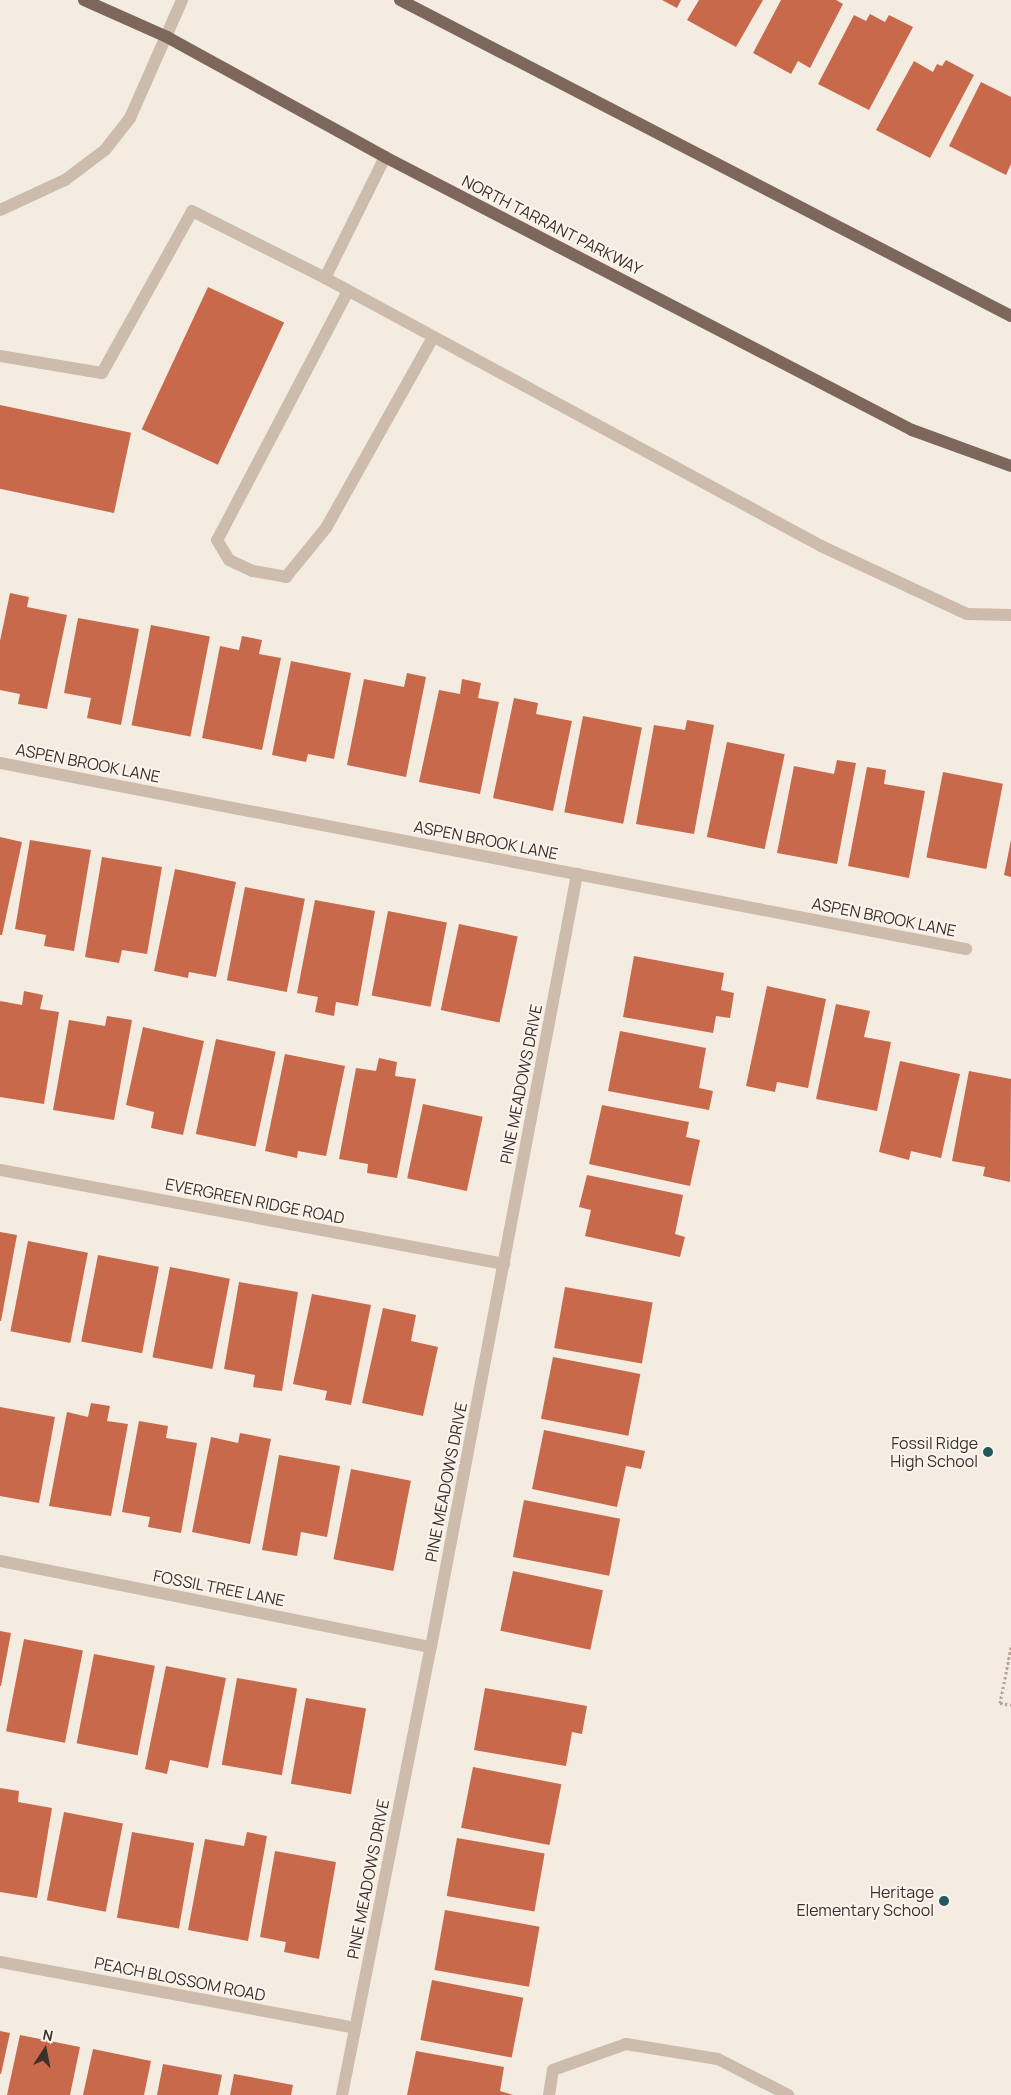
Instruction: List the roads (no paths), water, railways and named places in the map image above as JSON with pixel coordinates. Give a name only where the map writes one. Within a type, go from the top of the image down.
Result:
[{"type":"main road","name":"NORTH TARRANT PARKWAY","points":[[84,0],[167,37],[385,157],[912,430],[1011,466]]},
{"type":"main road","points":[[400,0],[1011,316]]},
{"type":"street","points":[[1,205],[65,180],[105,150],[130,118],[182,0]]},
{"type":"street","points":[[324,278],[385,157]]},
{"type":"street","points":[[0,356],[102,373],[192,211],[324,278],[821,546],[967,614],[1011,615]]},
{"type":"street","points":[[348,291],[217,540],[229,560],[253,571],[286,577],[326,528],[433,337]]},
{"type":"street","name":"ASPEN BROOK LANE","points":[[0,763],[966,950]]},
{"type":"street","name":"PINE MEADOWS DRIVE","points":[[342,2095],[431,1647],[577,874]]},
{"type":"street","name":"EVERGREEN RIDGE ROAD","points":[[0,1170],[504,1264]]},
{"type":"street","name":"FOSSIL TREE LANE","points":[[0,1561],[431,1647]]},
{"type":"street","name":"PEACH BLOSSOM ROAD","points":[[0,1962],[355,2028]]},
{"type":"street","points":[[549,2095],[553,2070],[626,2044],[718,2059],[788,2095]]},
{"type":"place","name":"Fossil Ridge High School","points":[[988,1452]]},
{"type":"place","name":"Heritage Elementary School","points":[[944,1901]]}]
